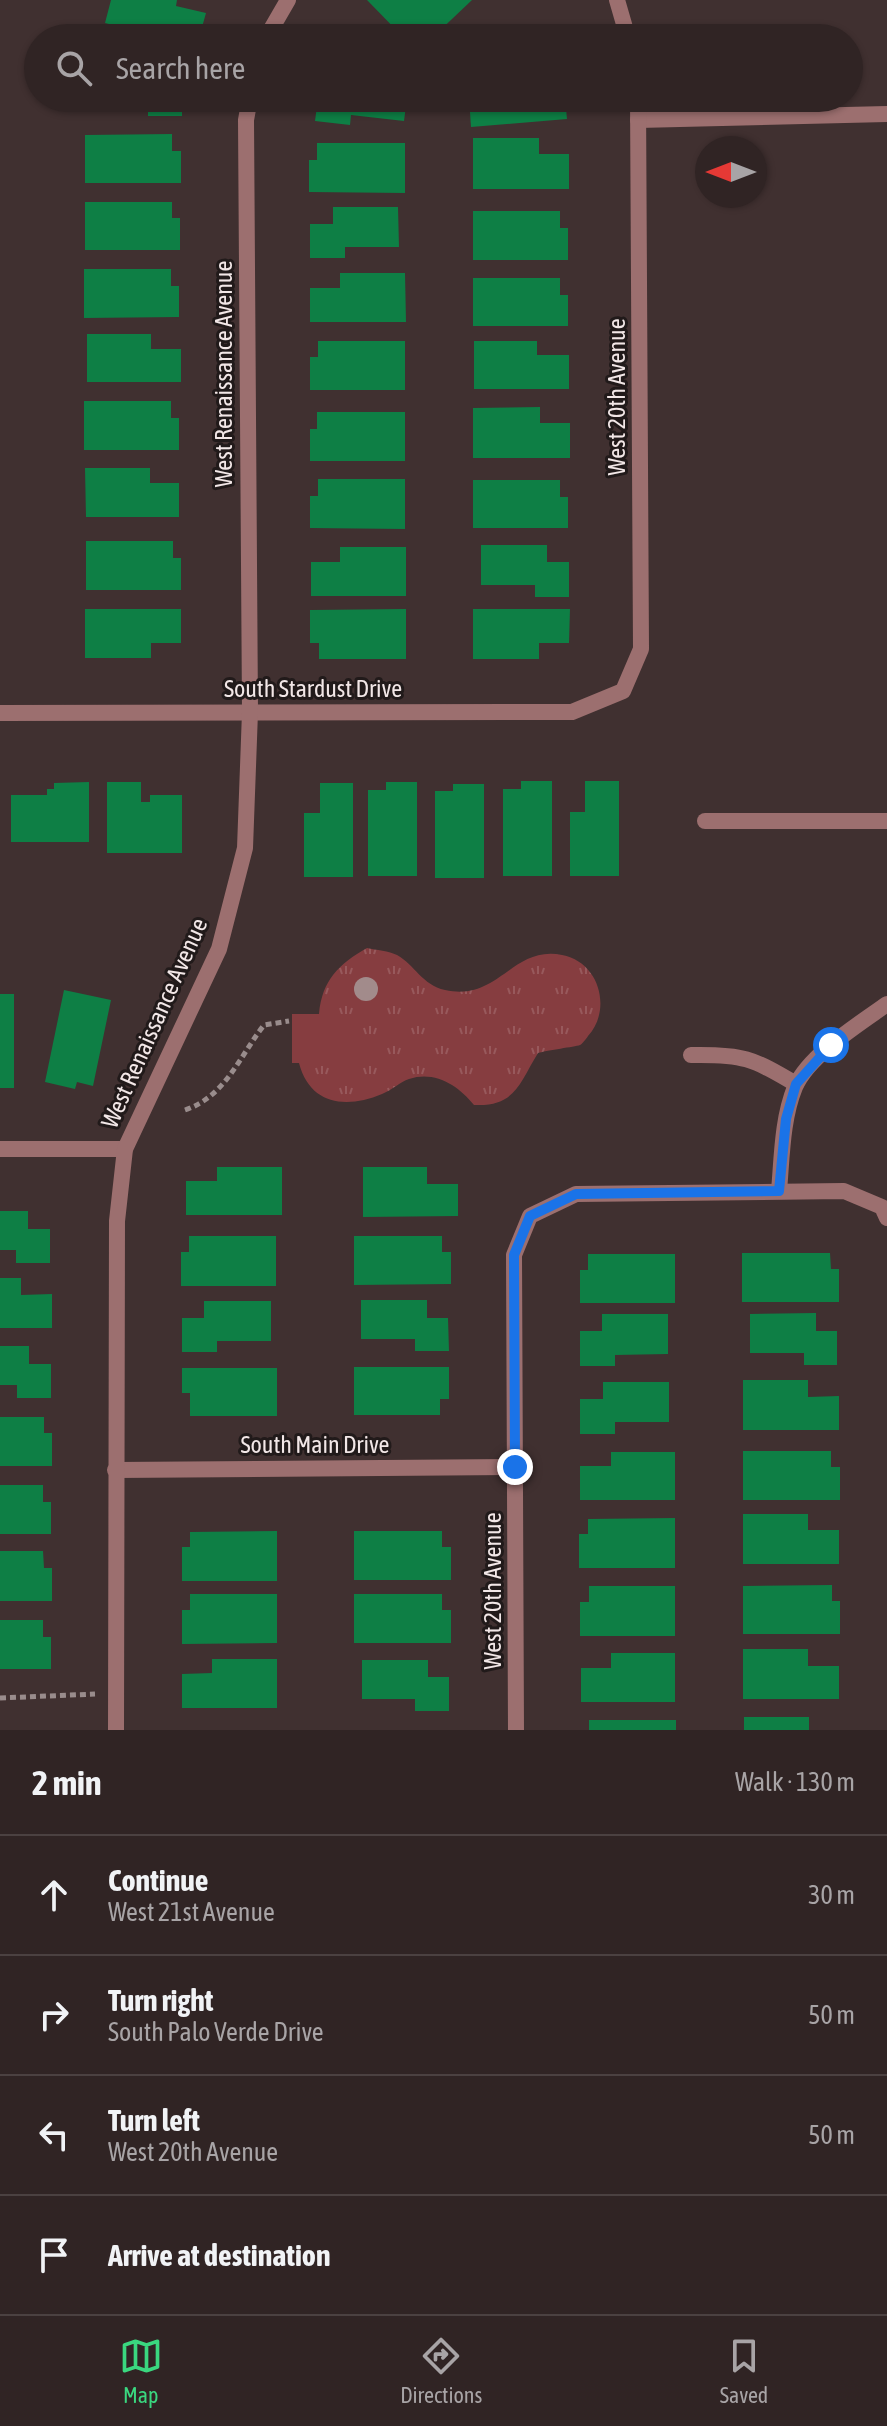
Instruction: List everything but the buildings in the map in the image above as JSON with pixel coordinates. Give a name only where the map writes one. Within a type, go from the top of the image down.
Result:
[{"type":"street","points":[[274,24],[288,0]]},
{"type":"street","points":[[617,0],[624,24]]},
{"type":"street","name":"West Renaissance Avenue","points":[[116,1730],[117,1221],[125,1149],[219,949],[245,848],[250,712],[247,112]]},
{"type":"street","name":"West 20th Avenue","points":[[623,691],[641,649],[638,112]]},
{"type":"street","points":[[638,120],[887,114]]},
{"type":"street","name":"South Stardust Drive","points":[[0,713],[572,712],[623,691]]},
{"type":"street","points":[[705,821],[887,821]]},
{"type":"street","points":[[884,1212],[844,1191],[779,1191],[786,1119],[796,1084],[831,1045],[887,1004]]},
{"type":"street","points":[[691,1055],[737,1054],[757,1061],[796,1084]]},
{"type":"street","points":[[0,1149],[125,1149]]},
{"type":"street","name":"West 20th Avenue","points":[[516,1730],[514,1255],[530,1216],[576,1194],[779,1191]]},
{"type":"street","name":"South Main Drive","points":[[115,1470],[515,1467]]},
{"type":"path","points":[[185,1110],[212,1097],[231,1076],[264,1025],[289,1021]]},
{"type":"path","points":[[0,1698],[116,1694]]},
{"type":"green space","points":[[367,948],[397,955],[437,987],[463,992],[493,982],[530,958],[545,954],[562,955],[575,959],[593,977],[598,988],[599,1013],[582,1044],[538,1053],[520,1084],[499,1102],[474,1105],[454,1086],[428,1077],[409,1079],[369,1099],[331,1100],[312,1088],[299,1063],[355,1063],[355,1014],[319,1014],[328,982],[348,960]]},
{"type":"green space","points":[[292,1014],[355,1014],[355,1063],[292,1063]]},
{"type":"route","points":[[515,1467],[514,1255],[530,1216],[576,1194],[779,1191],[786,1119],[796,1084],[831,1045]]}]
